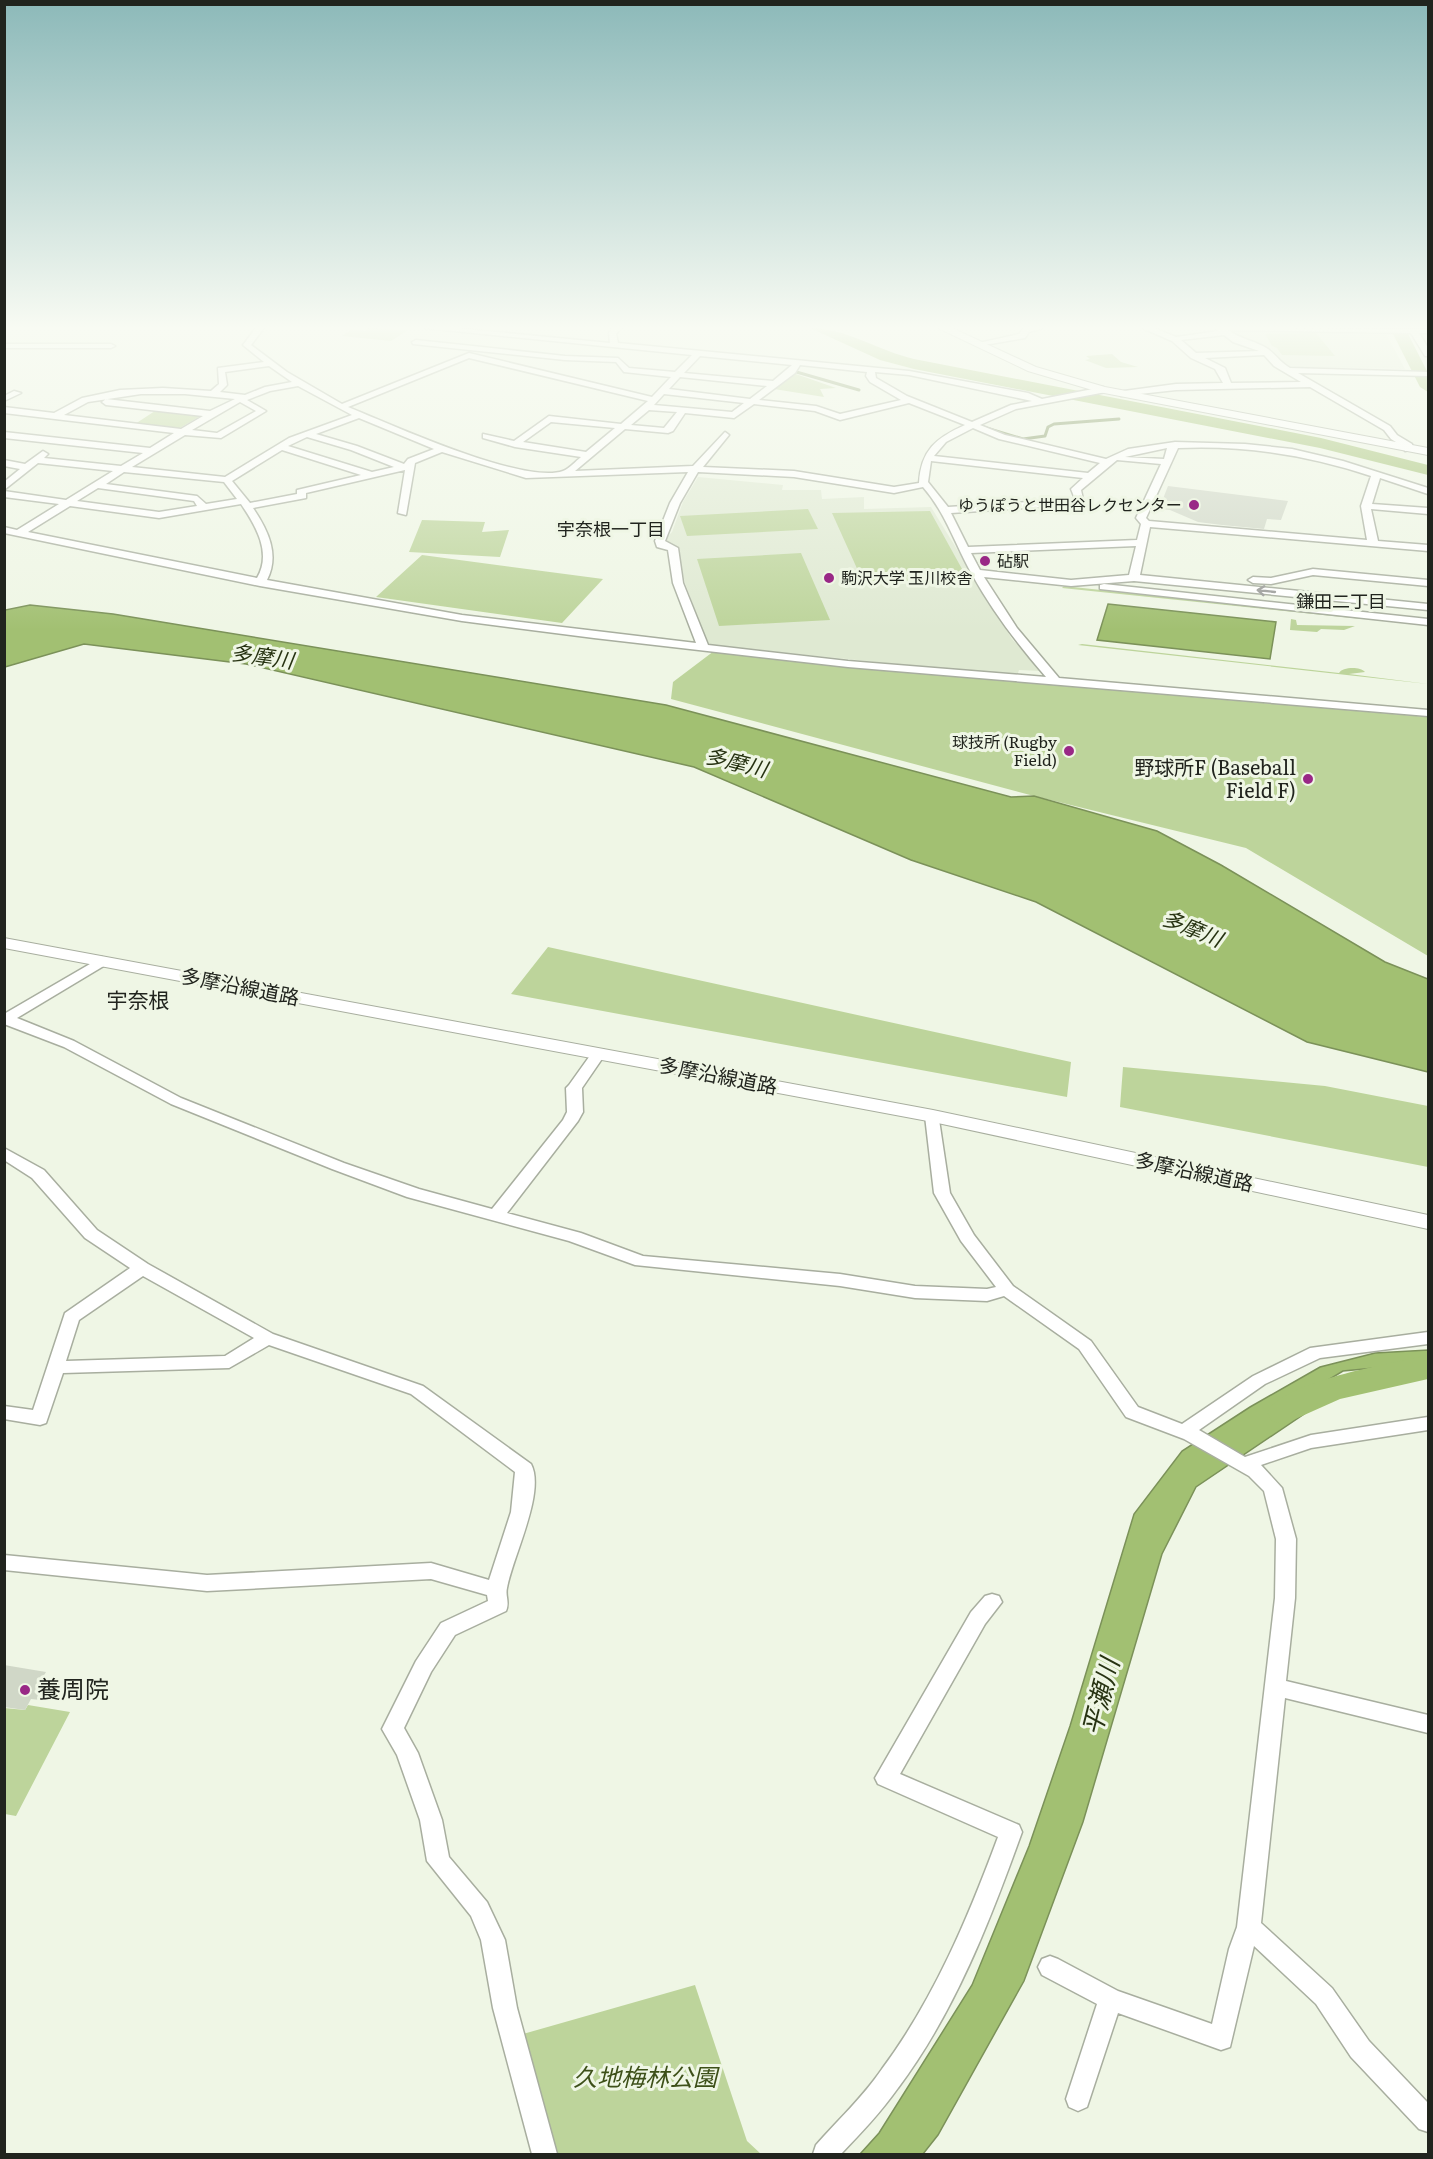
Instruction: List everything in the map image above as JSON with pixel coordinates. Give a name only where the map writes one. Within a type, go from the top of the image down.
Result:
[{"type":"main road","points":[[1304,429],[1359,445],[1420,453]]},
{"type":"main road","name":"多摩沿線道路","points":[[4,943],[933,1116],[1428,1222]]},
{"type":"street","points":[[154,429],[219,436],[231,429]]},
{"type":"street","points":[[19,533],[187,429]]},
{"type":"street","points":[[35,460],[227,480],[305,434],[320,429]]},
{"type":"street","points":[[392,429],[442,449],[526,475],[696,469],[794,474],[894,490],[926,484]]},
{"type":"street","points":[[515,444],[536,429]]},
{"type":"street","points":[[565,474],[621,429]]},
{"type":"street","points":[[965,429],[943,440],[927,458],[923,482],[945,510],[976,573],[1020,642],[1056,682]]},
{"type":"street","points":[[981,429],[1002,437],[1108,460],[1168,462]]},
{"type":"street","points":[[1388,429],[1394,437],[1420,453]]},
{"type":"street","points":[[4,487],[35,460],[75,434]]},
{"type":"street","points":[[305,434],[354,448],[406,467]]},
{"type":"street","points":[[4,435],[151,451]]},
{"type":"street","points":[[703,647],[678,583],[672,548],[661,545],[660,541],[675,503],[696,469],[724,435]]},
{"type":"street","points":[[486,436],[515,444],[589,454]]},
{"type":"street","points":[[1175,445],[1141,518],[1146,524],[1428,548]]},
{"type":"street","points":[[945,510],[1081,502],[1076,489],[1108,460],[1128,452],[1175,445],[1308,454],[1428,491]]},
{"type":"street","points":[[282,447],[371,475]]},
{"type":"street","points":[[403,513],[406,467],[411,461],[442,449]]},
{"type":"street","points":[[927,458],[1091,476]]},
{"type":"street","points":[[4,464],[27,467]]},
{"type":"street","points":[[4,494],[159,515],[303,496],[300,492],[406,467]]},
{"type":"street","points":[[1373,543],[1366,506],[1376,475]]},
{"type":"street","points":[[227,480],[246,504],[266,540],[267,569],[260,583]]},
{"type":"street","points":[[96,485],[197,499],[204,508]]},
{"type":"street","points":[[1366,506],[1428,511]]},
{"type":"street","points":[[1135,573],[1146,524]]},
{"type":"street","points":[[4,530],[260,583],[462,618],[848,664],[1428,713]]},
{"type":"street","points":[[966,550],[1142,543]]},
{"type":"street","points":[[1071,583],[1135,573],[1271,581],[1313,572],[1428,583]]},
{"type":"street","points":[[976,573],[1428,622]]},
{"type":"street","points":[[1135,573],[1428,607]]},
{"type":"street","points":[[1383,617],[1428,597]]},
{"type":"street","points":[[5,1019],[102,961]]},
{"type":"street","points":[[5,1019],[69,1044],[176,1101],[244,1129],[407,1191],[495,1217],[575,1237],[641,1261],[840,1280],[915,1292],[987,1294],[1007,1290]]},
{"type":"street","points":[[495,1217],[570,1122],[575,1112],[574,1088],[599,1053]]},
{"type":"street","points":[[933,1116],[942,1193],[967,1237],[1007,1290],[1085,1345],[1132,1412],[1187,1433],[1256,1471],[1274,1488],[1286,1539],[1285,1598],[1249,1927],[1241,1949],[1221,2039],[1112,1999],[1050,1966]]},
{"type":"street","points":[[4,1153],[38,1174],[91,1234],[142,1268],[267,1338],[417,1390],[524,1469],[526,1479],[522,1501],[496,1590],[499,1605],[448,1629],[423,1667],[393,1729],[407,1753],[431,1820],[438,1861],[479,1909],[493,1940],[505,2008],[545,2154]]},
{"type":"street","points":[[4,1412],[40,1418],[58,1367],[71,1317],[142,1268]]},
{"type":"street","points":[[58,1367],[229,1362],[267,1338]]},
{"type":"street","points":[[1187,1433],[1259,1380],[1316,1352],[1428,1338]]},
{"type":"street","points":[[1240,1463],[1299,1443],[1428,1423]]},
{"type":"street","points":[[4,1562],[207,1583],[431,1571],[496,1590]]},
{"type":"street","points":[[825,2154],[891,2078],[938,2001],[986,1904],[1011,1832],[886,1778],[978,1618],[992,1602]]},
{"type":"street","points":[[1275,1688],[1428,1724]]},
{"type":"street","points":[[1249,1927],[1324,1996],[1360,2049],[1428,2120]]},
{"type":"street","points":[[1078,2099],[1112,1999]]},
{"type":"shaded area","name":"駒沢大学 玉川校舎","points":[[698,477],[783,485],[782,490],[821,490],[822,499],[864,497],[864,509],[931,507],[1012,639],[1041,671],[1019,670],[1017,676],[708,645],[685,583],[677,547],[667,544],[667,537],[672,532],[683,502]]},
{"type":"green space","points":[[808,509],[818,529],[687,536],[680,516]]},
{"type":"green space","points":[[930,511],[967,578],[864,584],[832,513]]},
{"type":"green space","points":[[422,520],[485,522],[482,532],[509,530],[500,557],[409,552]]},
{"type":"green space","points":[[801,553],[830,620],[719,626],[697,559]]},
{"type":"green space","points":[[422,555],[603,579],[562,623],[376,597]]},
{"type":"green space","points":[[1064,586],[1360,618],[1362,619],[1062,588]]},
{"type":"green space","points":[[1291,619],[1296,620],[1297,625],[1355,626],[1344,630],[1321,629],[1317,632],[1290,630]]},
{"type":"green space","points":[[1078,645],[1339,673],[1347,668],[1355,668],[1365,672],[1349,674],[1428,684]]},
{"type":"green space","points":[[714,651],[946,676],[1428,717],[1428,956],[1246,848],[1034,796],[671,699],[673,682]]},
{"type":"green space","points":[[548,947],[1071,1062],[1067,1097],[511,994]]},
{"type":"green space","points":[[1123,1067],[1325,1086],[1428,1106],[1428,1167],[1120,1107]]},
{"type":"green space","points":[[28,1705],[70,1712],[16,1816],[5,1814],[4,1708],[25,1710]]},
{"type":"green space","name":"久地梅林公園","points":[[695,1985],[747,2141],[761,2154],[555,2154],[523,2034]]},
{"type":"water","points":[[1108,604],[1276,622],[1270,659],[1097,640]]},
{"type":"water","name":"多摩川","points":[[30,605],[113,614],[666,705],[1011,797],[1034,796],[1157,831],[1221,865],[1385,962],[1428,979],[1428,1072],[1307,1042],[1036,902],[911,860],[694,767],[246,664],[84,644],[5,667],[5,610]]},
{"type":"water","points":[[1428,1350],[1428,1363],[1343,1371],[1323,1383],[1313,1408],[1196,1487],[1162,1554],[1083,1822],[1024,1981],[938,2135],[923,2154],[860,2154],[879,2133],[972,1985],[1029,1846],[1070,1726],[1134,1514],[1182,1451],[1250,1407],[1320,1367],[1375,1353]]},
{"type":"building","name":"ゆうぽうと世田谷レクセンター","points":[[1168,486],[1288,501],[1281,520],[1267,519],[1264,529],[1198,522],[1170,510],[1159,509]]},
{"type":"building","name":"養周院","points":[[4,1665],[46,1672],[42,1679],[50,1681],[40,1700],[31,1699],[25,1710],[4,1707]]},
{"type":"waterway","points":[[989,429],[1023,439],[1045,436],[1047,429]]},
{"type":"waterway","points":[[1248,429],[1321,443],[1428,470]]},
{"type":"waterway","name":"平瀬川","points":[[1284,1412],[1331,1389],[1428,1367]]},
{"type":"place","name":"ゆうぽうと世田谷レクセンター","points":[[1194,505]]},
{"type":"place","name":"砧駅","points":[[985,561]]},
{"type":"place","name":"駒沢大学 玉川校舎","points":[[829,578]]},
{"type":"place","name":"球技所 (Rugby Field)","points":[[1069,751]]},
{"type":"place","name":"野球所F (Baseball Field F)","points":[[1308,779]]},
{"type":"place","name":"養周院","points":[[25,1690]]},
{"type":"district","name":"宇奈根一丁目","points":[[611,530]]},
{"type":"district","name":"鎌田二丁目","points":[[1341,602]]},
{"type":"district","name":"宇奈根","points":[[138,1001]]}]
